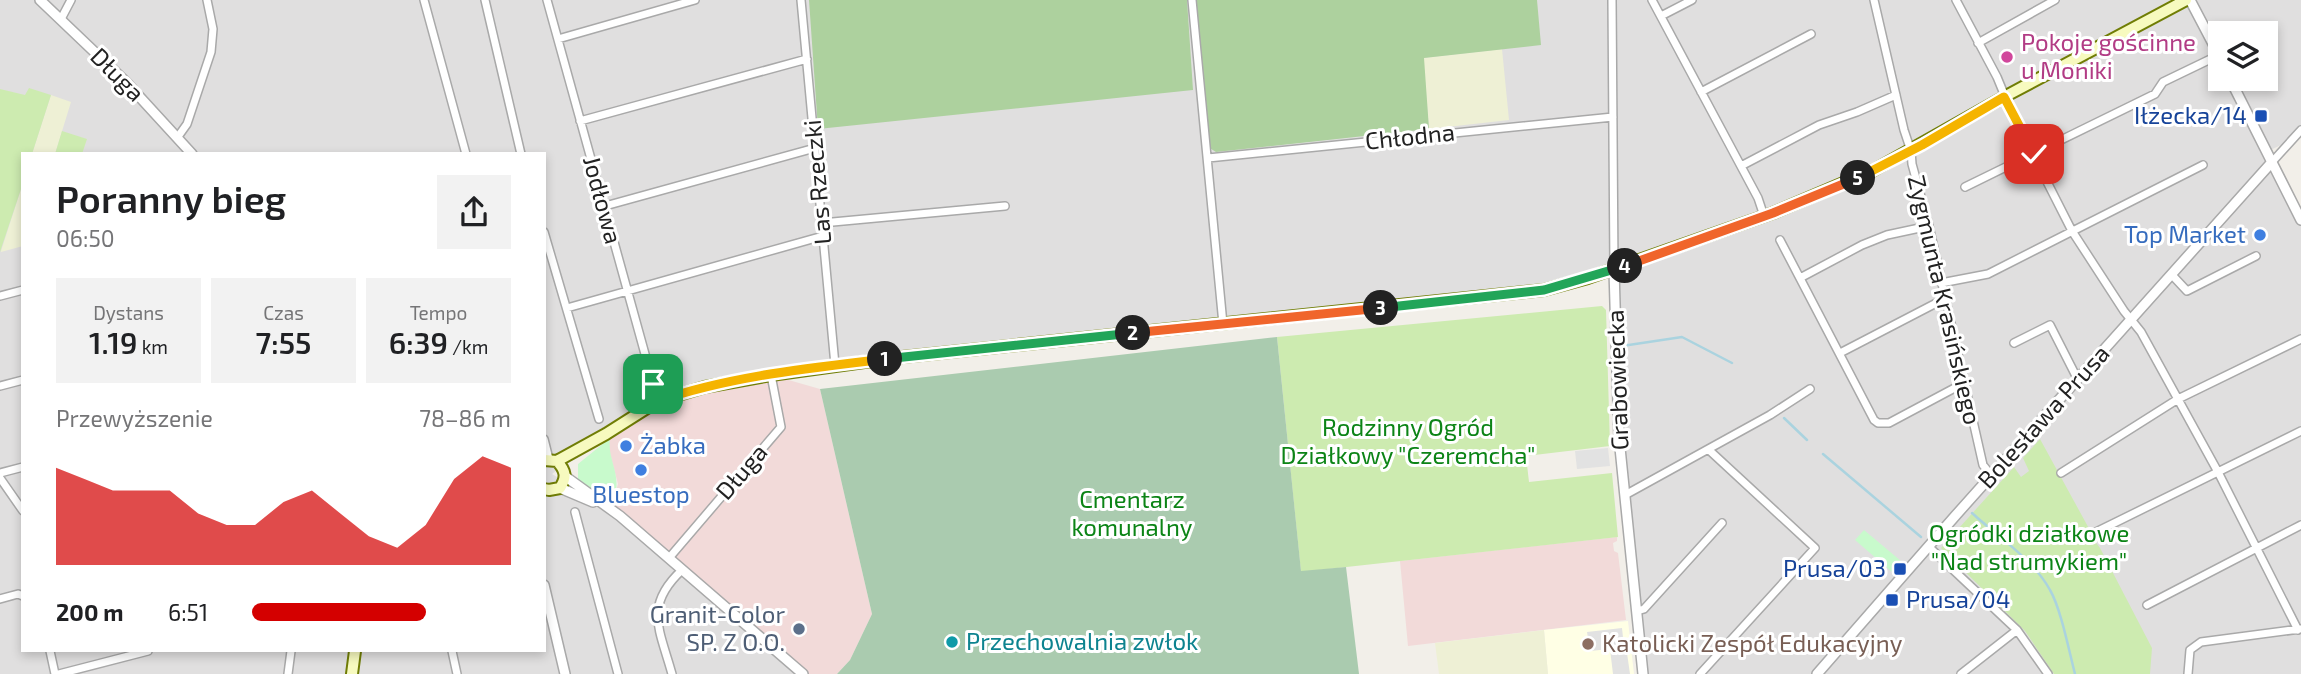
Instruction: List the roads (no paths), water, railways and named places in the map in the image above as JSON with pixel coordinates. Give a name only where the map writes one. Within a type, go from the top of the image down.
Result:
[{"type":"main road","points":[[549,490],[556,465],[658,401],[705,387],[835,365],[1544,290],[1614,270],[1823,193],[1911,151],[2004,97],[2188,0]]},
{"type":"main road","points":[[352,674],[355,652]]},
{"type":"street","name":"Długa","points":[[40,0],[126,82],[189,152]]},
{"type":"street","points":[[61,19],[71,0]]},
{"type":"street","points":[[177,138],[187,124],[211,52],[213,29],[207,0]]},
{"type":"street","points":[[424,0],[465,152]]},
{"type":"street","points":[[485,0],[522,152]]},
{"type":"street","name":"Jodłowa","points":[[548,0],[658,401]]},
{"type":"street","points":[[558,39],[695,0]]},
{"type":"street","name":"Las Rzeczki","points":[[801,0],[835,365]]},
{"type":"street","points":[[1192,0],[1223,324]]},
{"type":"street","name":"Grabowiecka","points":[[1612,0],[1616,395],[1643,674]]},
{"type":"street","points":[[1652,0],[1758,198],[1764,216]]},
{"type":"street","points":[[1661,16],[1692,0]]},
{"type":"street","name":"Zygmunta Krasińskiego","points":[[1874,0],[1983,465],[1992,475]]},
{"type":"street","points":[[1956,0],[2072,231],[2132,320],[2178,399],[2299,630],[2201,642],[2190,650],[2188,674]]},
{"type":"street","points":[[1978,43],[2055,0]]},
{"type":"street","points":[[2188,0],[2208,36]]},
{"type":"street","points":[[1701,92],[1811,34]]},
{"type":"street","points":[[580,121],[807,59]]},
{"type":"street","points":[[1965,187],[2155,94],[2163,82],[2208,62]]},
{"type":"street","points":[[2236,91],[2301,220]]},
{"type":"street","points":[[1741,166],[1819,125],[1896,95]]},
{"type":"street","name":"Chłodna","points":[[1208,158],[1613,117]]},
{"type":"street","points":[[2273,162],[2301,131]]},
{"type":"street","points":[[604,206],[815,148]]},
{"type":"street","name":"Bolesława Prusa","points":[[1817,674],[2273,162]]},
{"type":"street","points":[[1941,283],[1988,274],[2203,165]]},
{"type":"street","points":[[822,223],[1005,206]]},
{"type":"street","points":[[1800,278],[1862,245],[1887,235],[1928,226]]},
{"type":"street","points":[[567,308],[823,236]]},
{"type":"street","points":[[546,239],[599,419]]},
{"type":"street","points":[[1780,240],[1874,420],[1884,425],[1964,383]]},
{"type":"street","points":[[2172,275],[2187,291],[2256,256]]},
{"type":"street","points":[[0,296],[21,291]]},
{"type":"street","points":[[1840,353],[1944,299]]},
{"type":"street","points":[[2014,343],[2050,325],[2078,380]]},
{"type":"street","points":[[2061,473],[2178,399],[2301,338]]},
{"type":"street","name":"Długa","points":[[669,558],[781,427],[771,375]]},
{"type":"street","points":[[0,386],[21,381]]},
{"type":"street","points":[[1625,495],[1709,450],[1810,389]]},
{"type":"street","points":[[2094,534],[2301,431]]},
{"type":"street","points":[[546,443],[556,465],[620,516],[803,674]]},
{"type":"street","points":[[1700,674],[1815,548],[1709,450]]},
{"type":"street","points":[[21,468],[0,475],[21,508]]},
{"type":"street","points":[[549,490],[607,508]]},
{"type":"street","points":[[575,512],[618,674]]},
{"type":"street","points":[[1637,611],[1644,609],[1723,523]]},
{"type":"street","points":[[2147,605],[2301,526]]},
{"type":"street","points":[[1929,547],[2017,630],[2048,674]]},
{"type":"street","points":[[672,674],[657,618],[657,605],[662,594],[682,570]]},
{"type":"street","points":[[546,593],[565,674]]},
{"type":"street","points":[[0,599],[21,595]]},
{"type":"street","points":[[1961,674],[2017,630]]},
{"type":"street","points":[[50,652],[57,674],[144,652]]},
{"type":"street","points":[[288,674],[291,652]]},
{"type":"street","points":[[452,652],[457,674]]},
{"type":"waterway","points":[[1622,346],[1682,337],[1732,363]]},
{"type":"waterway","points":[[1784,418],[1807,440]]},
{"type":"waterway","points":[[1823,454],[1921,537]]},
{"type":"waterway","points":[[1972,513],[2025,558],[2043,579],[2058,608],[2075,674]]},
{"type":"place","name":"Pokoje gościnne u Moniki","points":[[2007,57]]},
{"type":"place","name":"Iłżecka/14","points":[[2261,116]]},
{"type":"place","name":"Top Market","points":[[2260,235]]},
{"type":"place","name":"Żabka","points":[[626,446]]},
{"type":"place","name":"Bluestop","points":[[641,470]]},
{"type":"place","name":"Prusa/03","points":[[1900,569]]},
{"type":"place","name":"Prusa/04","points":[[1892,600]]},
{"type":"place","name":"Granit-Color SP. Z O.O.","points":[[799,629]]},
{"type":"place","name":"Przechowalnia zwłok","points":[[952,642]]},
{"type":"place","name":"Katolicki Zespół Edukacyjny","points":[[1588,644]]},
{"type":"park label","name":"Rodzinny Ogród Działkowy \"Czeremcha\"","points":[[1408,442]]},
{"type":"park label","name":"Cmentarz komunalny","points":[[1132,514]]},
{"type":"park label","name":"Ogródki działkowe \"Nad strumykiem\"","points":[[2029,548]]}]
